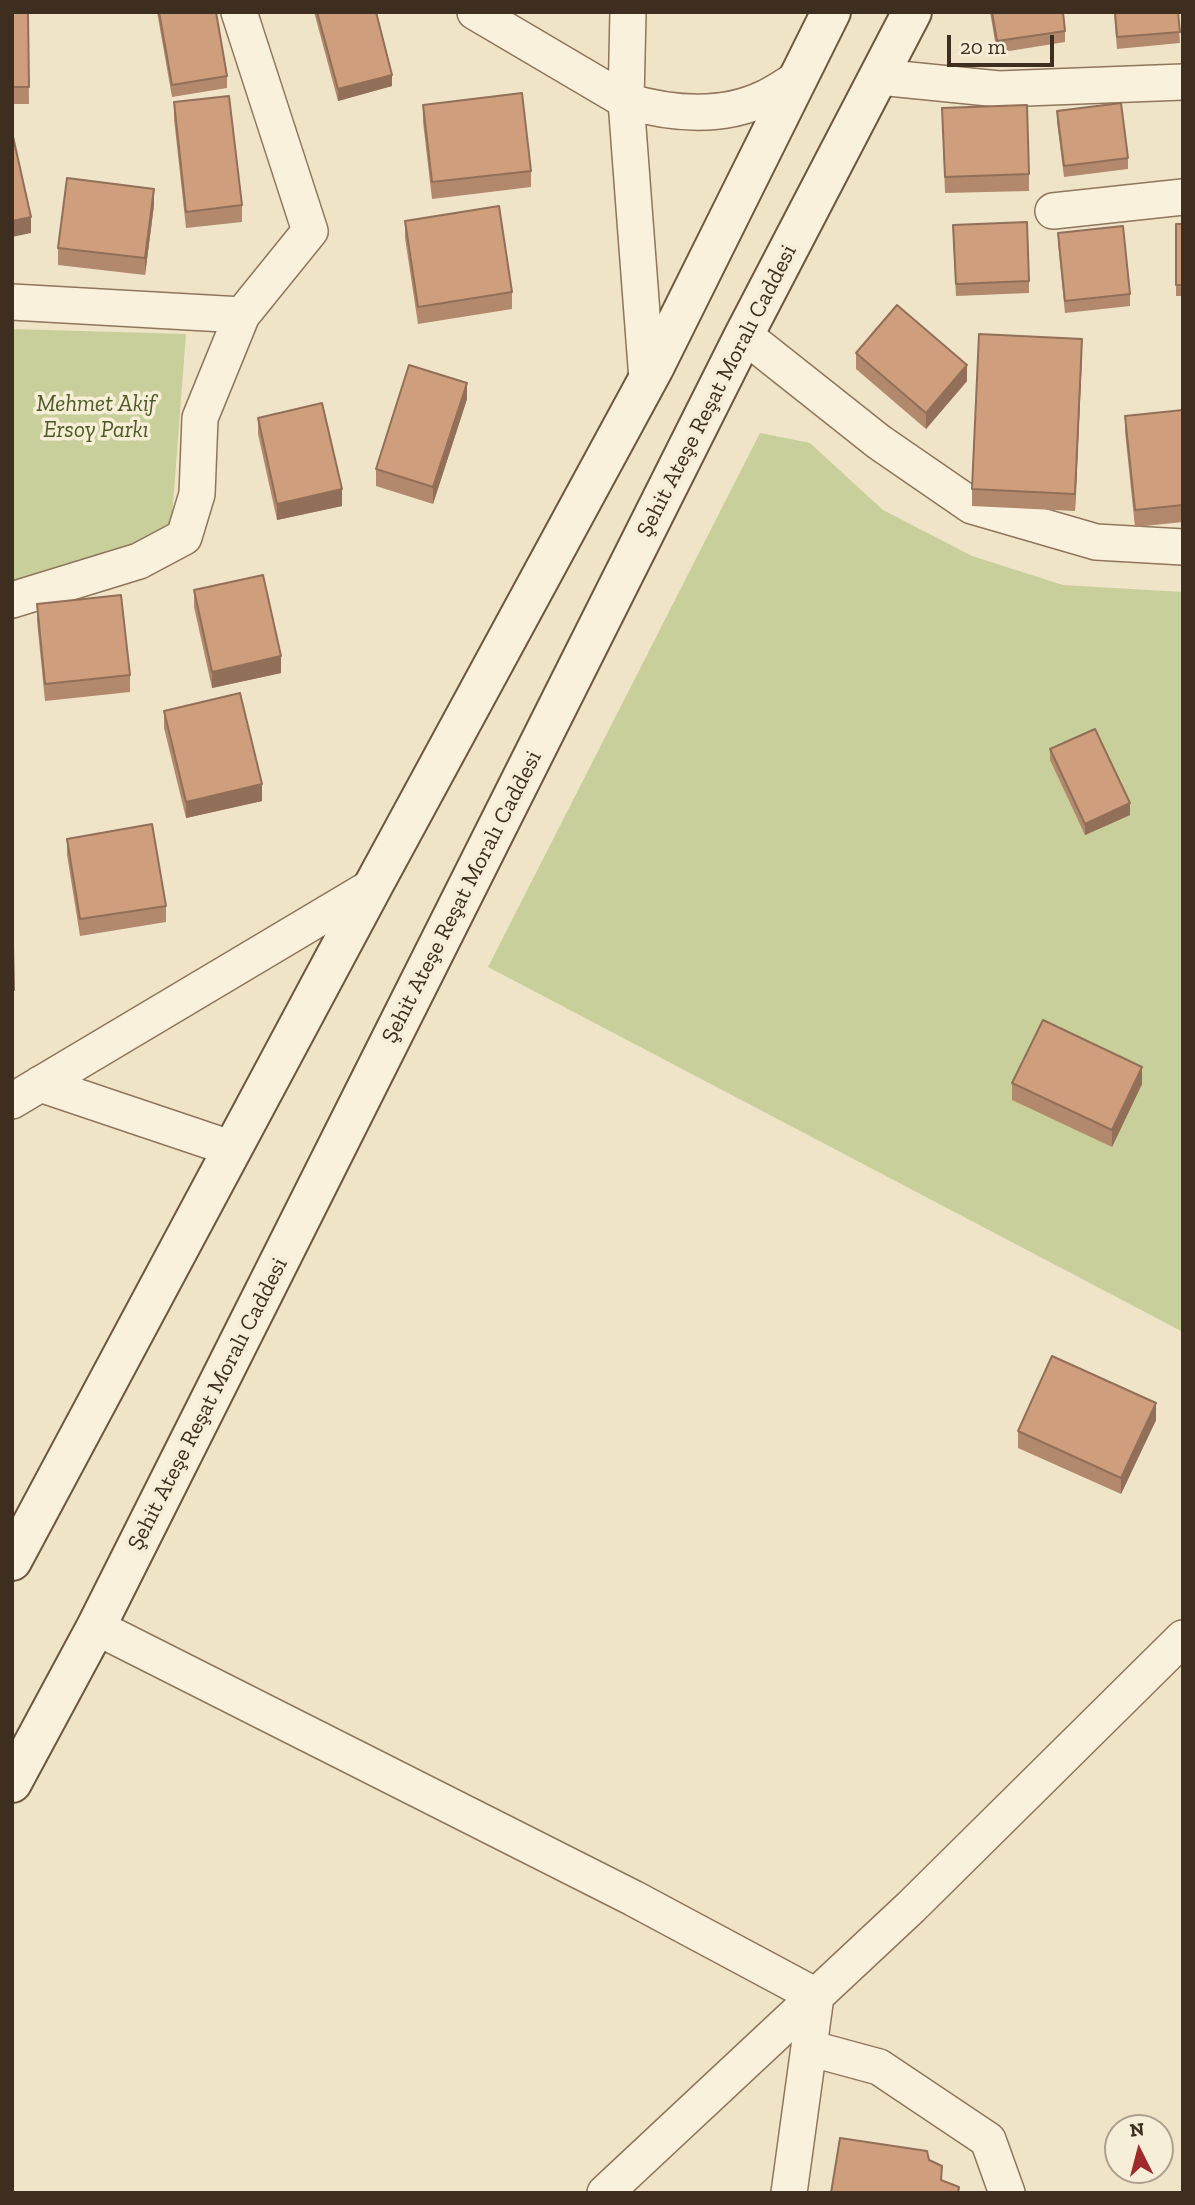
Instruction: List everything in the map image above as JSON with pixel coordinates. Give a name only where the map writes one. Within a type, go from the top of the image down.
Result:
[{"type":"main road","points":[[12,1561],[647,380],[831,12]]},
{"type":"main road","name":"Şehit Ateşe Reşat Moralı Caddesi","points":[[12,1783],[96,1627],[744,335],[912,12]]},
{"type":"street","points":[[12,600],[139,561],[184,537],[198,494],[200,418],[242,315],[310,232],[239,12]]},
{"type":"street","points":[[475,12],[626,101],[650,108],[688,112],[723,111],[764,99],[797,79]]},
{"type":"street","points":[[628,12],[626,101],[647,380]]},
{"type":"street","points":[[878,77],[999,89],[1183,82]]},
{"type":"street","points":[[1052,211],[1183,197]]},
{"type":"street","points":[[12,302],[242,315]]},
{"type":"street","points":[[744,335],[878,442],[972,506],[1096,542],[1183,547]]},
{"type":"street","points":[[26,1092],[373,886]]},
{"type":"street","points":[[26,1092],[233,1149]]},
{"type":"street","points":[[96,1627],[621,1892],[816,1996]]},
{"type":"street","points":[[605,2193],[911,1907],[1183,1638]]},
{"type":"street","points":[[789,2193],[816,1996]]},
{"type":"street","points":[[809,2049],[878,2067],[988,2140],[1007,2193]]},
{"type":"green space","name":"Mehmet Akif Ersoy Parkı","points":[[12,329],[186,334],[171,530],[83,561],[12,581]]},
{"type":"green space","points":[[760,433],[810,443],[883,510],[972,556],[1063,585],[1183,592],[1183,1332],[488,967]]},
{"type":"building","points":[[12,12],[28,12],[29,87],[12,87]]},
{"type":"building","points":[[159,12],[216,12],[227,76],[172,85]]},
{"type":"building","points":[[317,12],[376,12],[392,75],[338,89]]},
{"type":"building","points":[[992,12],[1063,12],[1065,31],[997,41]]},
{"type":"building","points":[[1115,12],[1178,12],[1180,32],[1117,37]]},
{"type":"building","points":[[522,93],[531,171],[432,182],[423,105]]},
{"type":"building","points":[[229,96],[242,205],[186,212],[174,102]]},
{"type":"building","points":[[1121,103],[1128,158],[1064,166],[1057,111]]},
{"type":"building","points":[[1027,105],[1029,174],[945,177],[942,108]]},
{"type":"building","points":[[12,132],[31,217],[12,221]]},
{"type":"building","points":[[67,178],[154,189],[145,258],[58,248]]},
{"type":"building","points":[[499,206],[512,292],[418,307],[405,221]]},
{"type":"building","points":[[1027,222],[1029,281],[956,284],[953,225]]},
{"type":"building","points":[[1176,224],[1183,224],[1183,285],[1176,285]]},
{"type":"building","points":[[1123,226],[1130,294],[1065,301],[1058,233]]},
{"type":"building","points":[[897,305],[967,365],[926,413],[856,353]]},
{"type":"building","points":[[979,334],[1082,339],[1075,494],[972,489]]},
{"type":"building","points":[[409,365],[467,383],[433,487],[376,469]]},
{"type":"building","points":[[322,403],[342,489],[277,504],[258,418]]},
{"type":"building","points":[[1183,410],[1183,505],[1135,510],[1125,416]]},
{"type":"building","points":[[263,575],[281,656],[212,672],[194,590]]},
{"type":"building","points":[[121,595],[130,675],[45,684],[37,604]]},
{"type":"building","points":[[240,693],[262,784],[186,802],[164,711]]},
{"type":"building","points":[[1095,729],[1130,803],[1085,824],[1050,749]]},
{"type":"building","points":[[152,824],[166,906],[80,919],[67,839]]},
{"type":"building","points":[[12,899],[14,990],[12,990]]},
{"type":"building","points":[[1043,1020],[1142,1067],[1112,1130],[1012,1083]]},
{"type":"building","points":[[1052,1356],[1156,1403],[1121,1478],[1018,1431]]},
{"type":"building","points":[[840,2138],[927,2151],[929,2160],[942,2166],[941,2180],[959,2187],[958,2193],[831,2193]]}]
